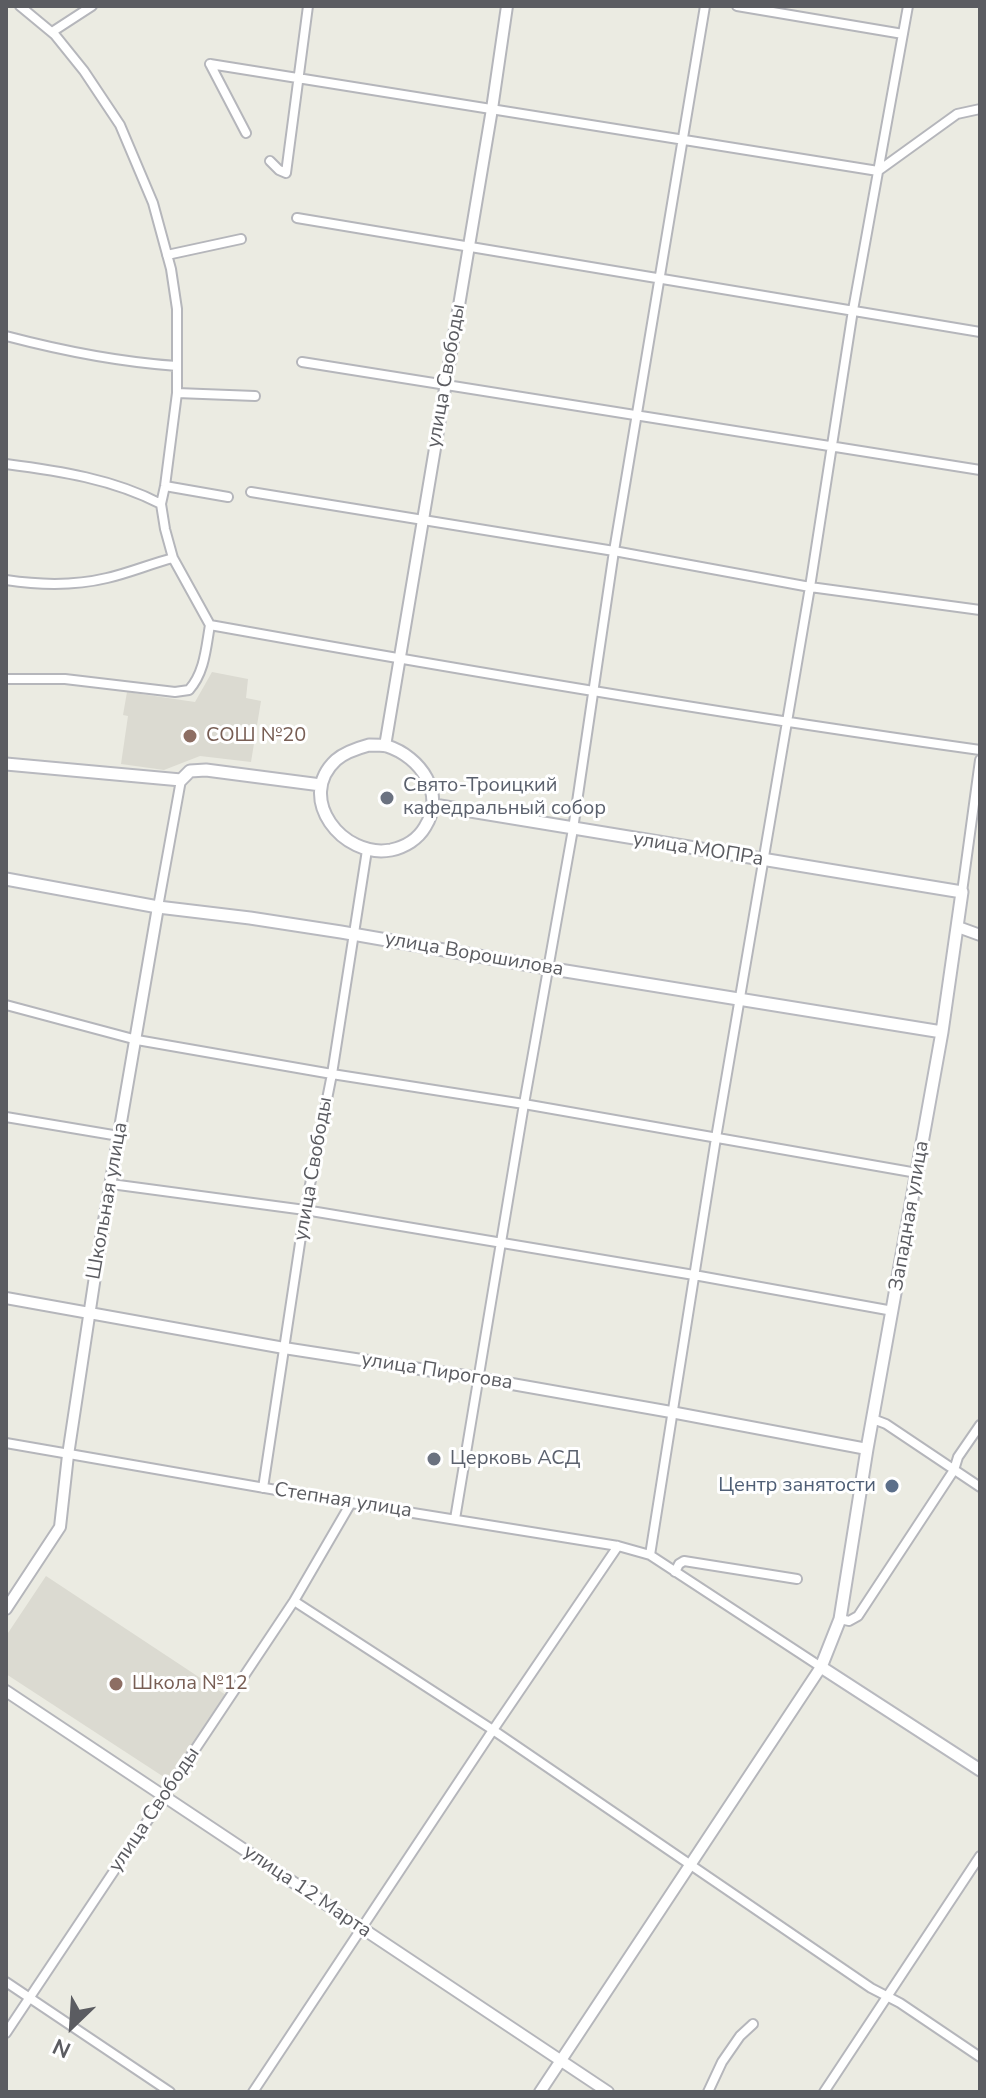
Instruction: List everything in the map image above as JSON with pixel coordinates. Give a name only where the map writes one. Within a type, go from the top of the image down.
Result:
[{"type":"main road","points":[[369,745],[385,746],[402,753],[421,769],[433,790],[434,805],[424,830],[414,839],[395,849],[367,850],[357,847],[334,829],[321,803],[321,785],[337,759],[369,745]]},
{"type":"main road","points":[[6,764],[181,780],[190,771],[206,770],[321,785]]},
{"type":"main road","name":"улица МОПРа","points":[[434,805],[962,892]]},
{"type":"main road","name":"улица Ворошилова","points":[[6,879],[158,907],[353,934],[942,1032]]},
{"type":"main road","name":"Западная улица","points":[[821,1667],[840,1619],[867,1449],[942,1032],[962,892]]},
{"type":"main road","name":"Степная улица","points":[[821,1667],[980,1770]]},
{"type":"street","points":[[6,679],[65,679],[175,692],[189,690],[198,680],[202,668],[210,625],[173,558],[161,504],[177,393],[177,309],[153,203],[120,125],[84,71],[52,32],[20,6]]},
{"type":"street","points":[[52,32],[92,6]]},
{"type":"street","points":[[270,161],[286,173],[308,6]]},
{"type":"street","name":"улица Свободы","points":[[385,746],[507,6]]},
{"type":"street","points":[[455,1519],[573,829],[614,551],[705,6]]},
{"type":"street","points":[[737,6],[903,34]]},
{"type":"street","points":[[650,1555],[853,310],[908,6]]},
{"type":"street","points":[[246,133],[210,64],[878,171],[957,114],[980,109]]},
{"type":"street","points":[[297,218],[980,332]]},
{"type":"street","points":[[167,255],[241,239]]},
{"type":"street","points":[[6,336],[125,362],[177,366]]},
{"type":"street","points":[[302,362],[980,470]]},
{"type":"street","points":[[177,393],[255,396]]},
{"type":"street","points":[[6,464],[80,475],[137,492],[161,504]]},
{"type":"street","points":[[165,486],[228,497]]},
{"type":"street","points":[[251,492],[614,551],[810,587],[980,610]]},
{"type":"street","points":[[6,580],[82,582],[104,579],[173,558]]},
{"type":"street","points":[[210,625],[785,723],[980,750]]},
{"type":"street","name":"Западная улица","points":[[962,892],[980,760]]},
{"type":"street","name":"Школьная улица","points":[[6,1609],[60,1527],[68,1455],[111,1184],[181,780]]},
{"type":"street","name":"улица Свободы","points":[[263,1488],[305,1210],[332,1074],[367,850]]},
{"type":"street","points":[[958,927],[980,935]]},
{"type":"street","points":[[6,1005],[137,1040],[917,1173]]},
{"type":"street","points":[[6,1117],[119,1136]]},
{"type":"street","points":[[111,1184],[305,1210],[893,1311]]},
{"type":"street","name":"улица Пирогова","points":[[6,1298],[284,1348],[478,1378],[867,1449]]},
{"type":"street","points":[[873,1419],[886,1424],[980,1487]]},
{"type":"street","points":[[840,1619],[849,1621],[858,1616],[980,1425]]},
{"type":"street","name":"Степная улица","points":[[6,1443],[618,1546],[650,1555],[821,1667]]},
{"type":"street","name":"улица Свободы","points":[[6,2033],[294,1601],[351,1503]]},
{"type":"street","points":[[253,2092],[618,1546]]},
{"type":"street","points":[[675,1572],[684,1561],[797,1579]]},
{"type":"street","points":[[294,1601],[493,1730],[871,1988],[900,2003],[980,2057]]},
{"type":"street","points":[[540,2092],[821,1667]]},
{"type":"street","name":"улица 12 Марта","points":[[6,1691],[608,2092]]},
{"type":"street","points":[[824,2092],[980,1856]]},
{"type":"street","points":[[6,1982],[170,2092]]},
{"type":"street","points":[[708,2092],[722,2062],[740,2036],[753,2024]]},
{"type":"shaded area","name":"СОШ №20","points":[[212,672],[248,679],[246,698],[261,701],[251,762],[200,756],[164,770],[121,764],[128,716],[123,715],[127,692],[195,702]]},
{"type":"shaded area","name":"Школа №12","points":[[46,1576],[226,1695],[170,1781],[6,1674],[6,1636]]},
{"type":"place","name":"СОШ №20","points":[[190,736]]},
{"type":"place","name":"Свято-Троицкий кафедральный собор","points":[[387,798]]},
{"type":"place","name":"Церковь АСД","points":[[434,1459]]},
{"type":"place","name":"Центр занятости","points":[[892,1486]]},
{"type":"place","name":"Школа №12","points":[[116,1684]]}]
